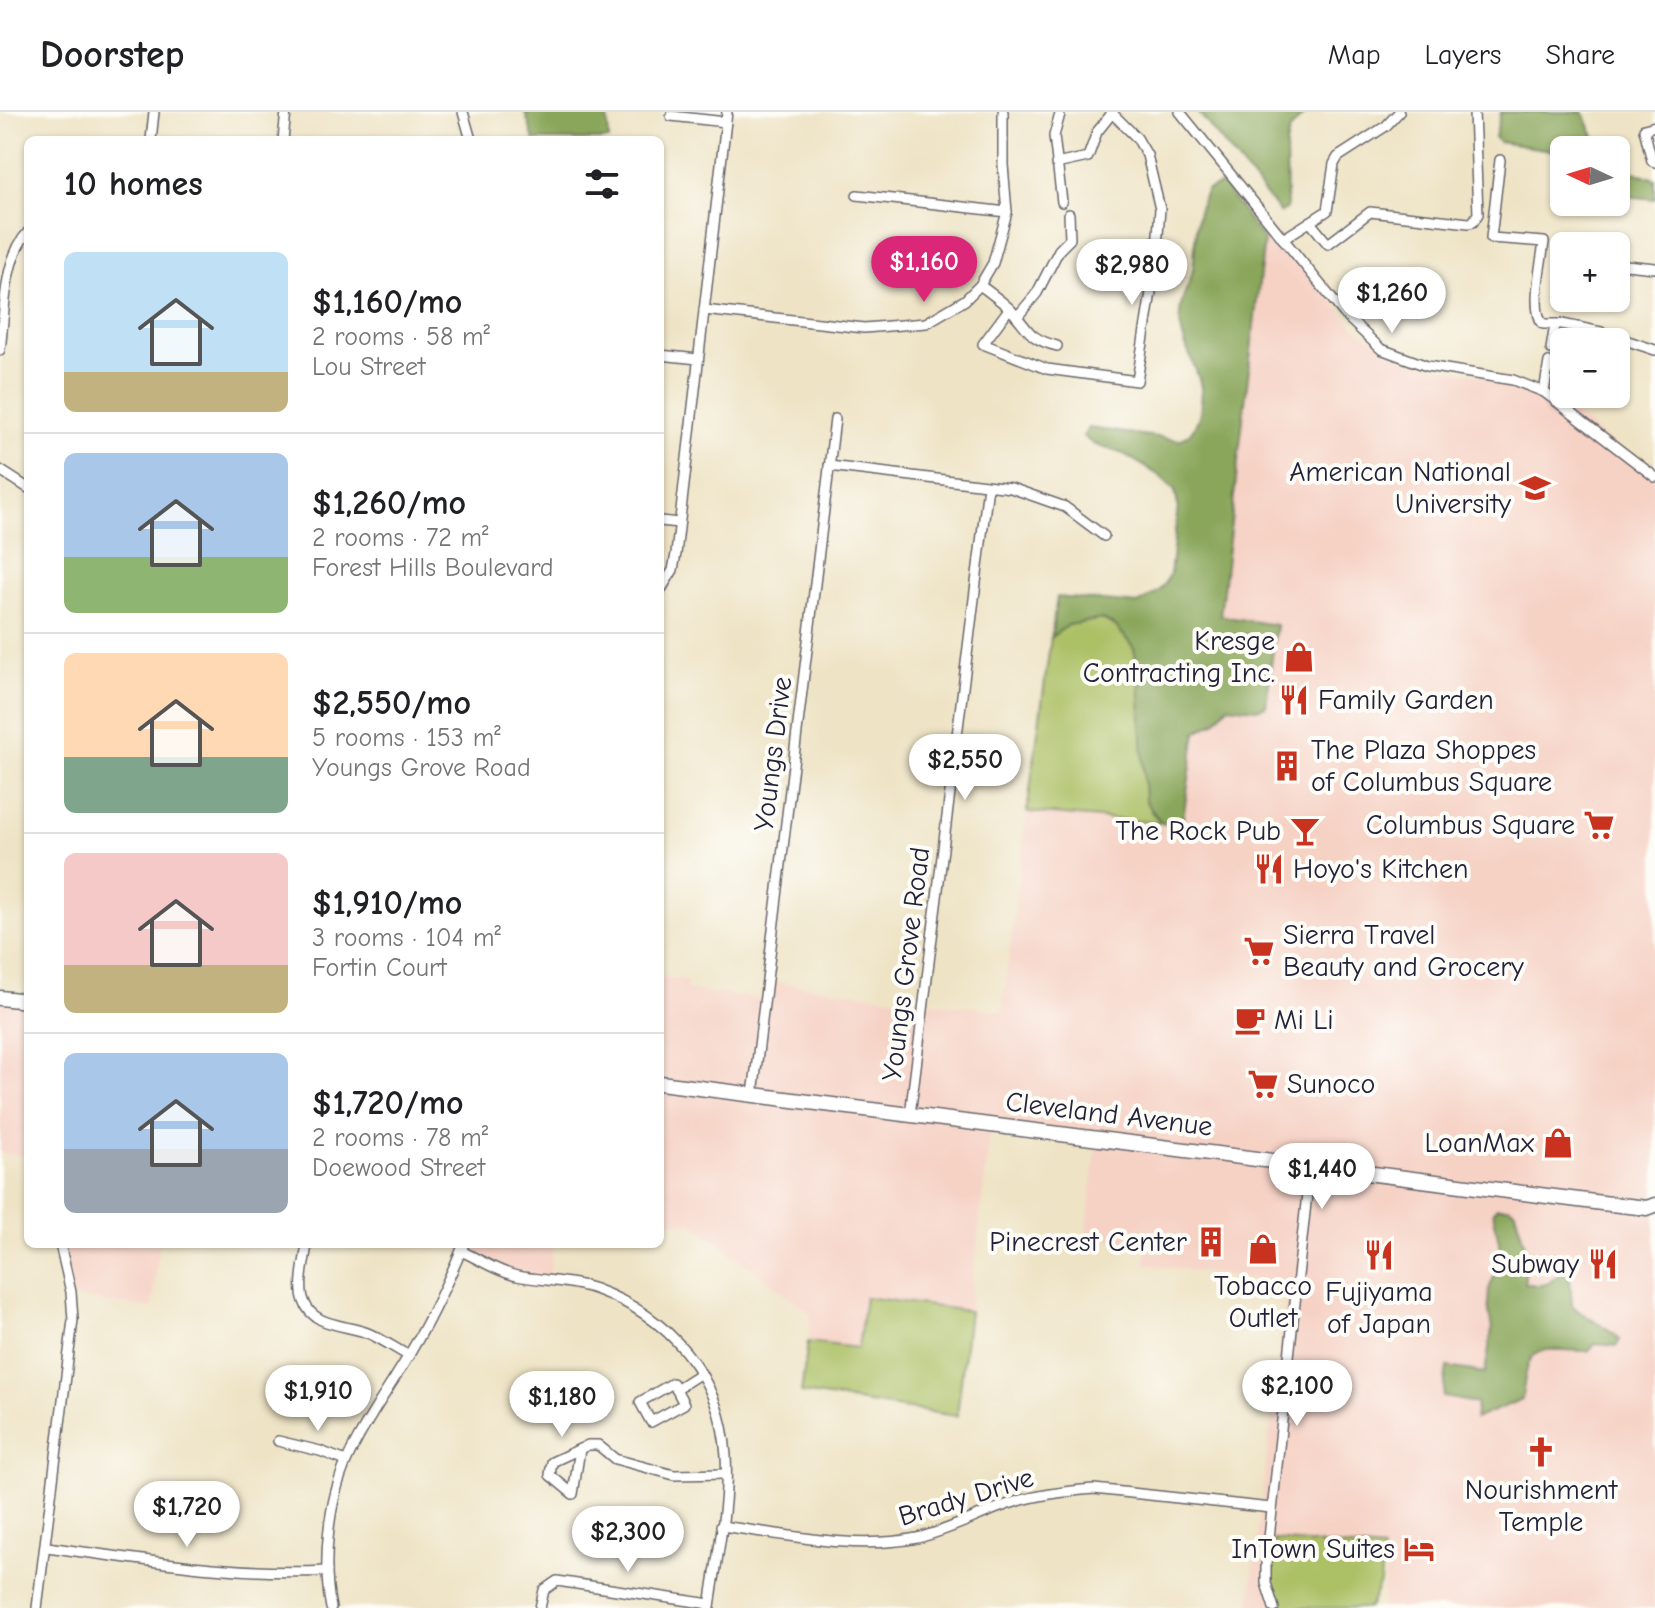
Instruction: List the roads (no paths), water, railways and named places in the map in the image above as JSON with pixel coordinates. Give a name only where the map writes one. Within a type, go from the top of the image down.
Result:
[{"type":"main road","points":[[0,998],[24,1001]]},
{"type":"main road","name":"Cleveland Avenue","points":[[664,1084],[1652,1209]]},
{"type":"street","points":[[151,136],[154,112]]},
{"type":"street","points":[[283,136],[286,112]]},
{"type":"street","points":[[463,112],[470,136]]},
{"type":"street","points":[[704,310],[864,328],[926,323],[965,300],[980,285],[993,263],[1007,212],[1003,112]]},
{"type":"street","points":[[1009,309],[983,344],[1047,369],[1137,381],[1156,260],[1160,209],[1147,155],[1137,138],[1112,112],[1097,132],[1088,157],[1056,164]]},
{"type":"street","points":[[1180,112],[1346,316],[1381,349],[1427,366],[1513,380],[1544,392],[1655,477]]},
{"type":"street","points":[[1283,239],[1327,211],[1336,160],[1386,126],[1399,112]]},
{"type":"street","points":[[1310,222],[1328,244],[1370,212],[1473,222],[1478,214],[1474,112]]},
{"type":"street","points":[[1060,114],[1054,136],[1062,202]]},
{"type":"street","points":[[664,585],[673,570],[726,117],[671,116]]},
{"type":"street","points":[[1655,126],[1644,129],[1652,161],[1655,162]]},
{"type":"street","points":[[1500,160],[1491,238],[1544,242],[1537,314],[1543,324],[1601,332],[1655,350]]},
{"type":"street","points":[[857,195],[1007,212]]},
{"type":"street","points":[[1017,317],[1037,293],[1059,250],[1070,239],[1069,214]]},
{"type":"street","points":[[0,350],[12,258],[24,236]]},
{"type":"street","points":[[1630,265],[1655,268]]},
{"type":"street","points":[[980,285],[1009,309],[1038,341],[1057,346]]},
{"type":"street","points":[[664,355],[698,359]]},
{"type":"street","points":[[1544,392],[1549,362]]},
{"type":"street","name":"Youngs Drive","points":[[753,1095],[835,419]]},
{"type":"street","points":[[829,466],[1011,488],[1065,507],[1104,536]]},
{"type":"street","points":[[1,474],[24,486]]},
{"type":"street","name":"Youngs Grove Road","points":[[910,1115],[988,486]]},
{"type":"street","points":[[664,521],[679,523]]},
{"type":"street","points":[[1274,1608],[1266,1583],[1271,1508],[1310,1167]]},
{"type":"street","points":[[37,1608],[73,1320],[71,1292],[61,1248]]},
{"type":"street","points":[[307,1248],[302,1288],[309,1310],[318,1319],[369,1333],[409,1356]]},
{"type":"street","points":[[331,1608],[327,1571],[330,1519],[346,1461],[375,1407],[409,1356],[463,1248]]},
{"type":"street","points":[[465,1248],[508,1273],[594,1289],[631,1305],[661,1324],[701,1373],[721,1427],[726,1474],[710,1606],[565,1581],[550,1584],[544,1590],[540,1608]]},
{"type":"street","points":[[676,1389],[701,1373]]},
{"type":"street","points":[[673,1383],[676,1389],[684,1404],[651,1422],[640,1402],[673,1383]]},
{"type":"street","points":[[278,1441],[346,1461]]},
{"type":"street","points":[[580,1449],[573,1494],[550,1475],[552,1462],[580,1449],[593,1444],[615,1459],[674,1475],[726,1474]]},
{"type":"street","name":"Brady Drive","points":[[721,1526],[822,1540],[894,1542],[939,1532],[1014,1502],[1065,1491],[1094,1489],[1271,1508]]},
{"type":"street","points":[[46,1547],[237,1572],[327,1571]]},
{"type":"place","name":"American National University","points":[[1535,488]]},
{"type":"place","name":"Kresge Contracting Inc.","points":[[1299,657]]},
{"type":"place","name":"Family Garden","points":[[1294,700]]},
{"type":"place","name":"The Plaza Shoppes of Columbus Square","points":[[1287,766]]},
{"type":"place","name":"Columbus Square","points":[[1599,825]]},
{"type":"place","name":"The Rock Pub","points":[[1305,831]]},
{"type":"place","name":"Hoyo's Kitchen","points":[[1269,869]]},
{"type":"place","name":"Sierra Travel Beauty and Grocery","points":[[1259,951]]},
{"type":"place","name":"Mi Li","points":[[1250,1020]]},
{"type":"place","name":"Sunoco","points":[[1263,1084]]},
{"type":"place","name":"LoanMax","points":[[1558,1143]]},
{"type":"place","name":"Pinecrest Center","points":[[1211,1242]]},
{"type":"place","name":"Tobacco Outlet","points":[[1263,1249]]},
{"type":"place","name":"Fujiyama of Japan","points":[[1379,1255]]},
{"type":"place","name":"Subway","points":[[1603,1264]]},
{"type":"place","name":"Nourishment Temple","points":[[1541,1452]]},
{"type":"place","name":"InTown Suites","points":[[1419,1549]]}]
